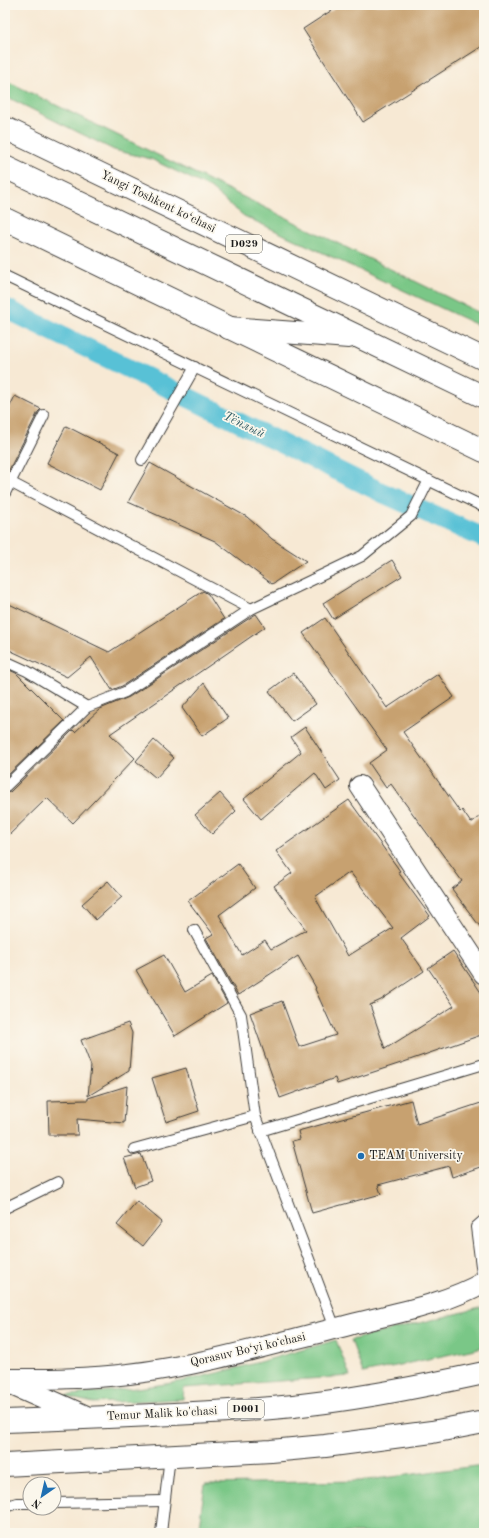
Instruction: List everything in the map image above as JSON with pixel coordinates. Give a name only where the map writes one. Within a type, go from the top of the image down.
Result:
[{"type":"main road","name":"Yangi Toshkent ko‘chasi","points":[[5,128],[484,359]]},
{"type":"main road","points":[[5,167],[484,397]]},
{"type":"main road","points":[[5,219],[484,451]]},
{"type":"main road","points":[[229,328],[361,338]]},
{"type":"main road","name":"Temur Malik ko'chasi","points":[[5,1421],[272,1408],[324,1402],[420,1386],[484,1373]]},
{"type":"main road","points":[[5,1380],[88,1418]]},
{"type":"main road","points":[[5,1465],[271,1451],[325,1446],[432,1432],[484,1422]]},
{"type":"street","points":[[360,786],[484,974]]},
{"type":"street","name":"Qorasuv Bo‘yi koʻchasi","points":[[5,1380],[101,1377],[157,1370],[251,1351],[428,1304],[458,1294],[484,1282]]},
{"type":"lane","points":[[5,276],[484,507]]},
{"type":"lane","points":[[142,460],[195,367]]},
{"type":"lane","points":[[5,493],[44,415]]},
{"type":"lane","points":[[5,786],[87,707],[124,692],[252,609],[362,556],[411,516],[424,493],[429,480]]},
{"type":"lane","points":[[10,482],[252,609]]},
{"type":"lane","points":[[5,661],[27,671],[87,707]]},
{"type":"lane","points":[[194,930],[241,1015],[255,1116],[335,1328]]},
{"type":"lane","points":[[260,1131],[484,1064]]},
{"type":"lane","points":[[134,1149],[255,1116]]},
{"type":"lane","points":[[5,1208],[58,1182]]},
{"type":"lane","points":[[484,1220],[476,1227],[484,1282]]},
{"type":"lane","points":[[161,1533],[170,1456]]},
{"type":"lane","points":[[62,1503],[164,1502]]},
{"type":"lane","points":[[5,1507],[22,1503]]},
{"type":"green space","points":[[5,80],[484,315],[484,328],[244,216],[210,188],[151,159],[114,150],[5,96]]},
{"type":"green space","points":[[484,1307],[484,1347],[363,1373],[351,1340]]},
{"type":"green space","points":[[336,1340],[350,1376],[184,1388],[183,1399],[93,1403],[63,1396],[144,1387],[192,1379],[246,1366]]},
{"type":"green space","points":[[484,1465],[484,1533],[198,1533],[205,1484],[359,1481]]},
{"type":"building","points":[[340,5],[484,5],[484,45],[363,122],[303,29]]},
{"type":"building","points":[[15,396],[41,409],[38,412],[5,478],[5,416]]},
{"type":"building","points":[[66,426],[119,453],[100,490],[47,463]]},
{"type":"building","points":[[150,463],[247,517],[272,539],[306,561],[272,584],[215,541],[128,502]]},
{"type":"building","points":[[392,560],[402,576],[333,619],[323,603]]},
{"type":"building","points":[[203,591],[208,594],[224,619],[122,686],[112,690],[91,657],[67,677],[5,648],[5,602],[109,652]]},
{"type":"building","points":[[256,614],[265,627],[110,734],[135,758],[73,823],[47,798],[5,839],[5,793],[10,792],[73,730],[75,732],[100,709],[129,697]]},
{"type":"building","points":[[325,618],[387,708],[438,674],[454,697],[403,732],[460,812],[462,810],[471,823],[484,813],[484,932],[452,889],[462,881],[391,784],[386,788],[369,763],[387,750],[303,633]]},
{"type":"building","points":[[5,668],[16,673],[64,721],[5,778]]},
{"type":"building","points":[[293,673],[316,704],[292,721],[269,691]]},
{"type":"building","points":[[204,683],[228,718],[202,736],[182,708]]},
{"type":"building","points":[[305,727],[340,780],[326,790],[315,773],[261,819],[244,799],[301,752],[291,737]]},
{"type":"building","points":[[154,740],[174,758],[156,778],[136,761]]},
{"type":"building","points":[[220,793],[236,811],[212,834],[195,815]]},
{"type":"building","points":[[349,800],[430,916],[401,938],[424,971],[381,1000],[370,1005],[385,1049],[454,1006],[428,968],[453,951],[484,997],[484,1034],[337,1084],[335,1078],[280,1098],[250,1013],[282,1001],[299,1047],[336,1035],[315,989],[316,988],[298,956],[238,995],[206,938],[213,934],[188,901],[238,864],[255,888],[219,915],[242,955],[265,940],[271,949],[306,930],[274,886],[292,873],[276,851]],"holes":[[[350,872],[393,928],[348,956],[315,897]]]},
{"type":"building","points":[[108,881],[122,897],[96,920],[82,904]]},
{"type":"building","points":[[164,955],[185,992],[212,976],[227,1003],[175,1036],[136,970]]},
{"type":"building","points":[[128,1023],[132,1033],[129,1071],[88,1096],[91,1066],[81,1040]]},
{"type":"building","points":[[186,1068],[199,1111],[166,1122],[152,1078]]},
{"type":"building","points":[[127,1086],[124,1123],[77,1119],[78,1135],[49,1135],[48,1101],[88,1100],[88,1098]]},
{"type":"building","name":"TEAM University","points":[[411,1100],[417,1124],[484,1102],[484,1166],[452,1177],[449,1166],[378,1185],[381,1194],[312,1213],[292,1141],[300,1139],[298,1131]]},
{"type":"building","points":[[141,1154],[151,1181],[135,1187],[124,1158]]},
{"type":"building","points":[[137,1201],[162,1222],[143,1246],[117,1225]]},
{"type":"waterway","name":"Тёплый","points":[[5,308],[383,493],[484,538]]},
{"type":"place","name":"TEAM University","points":[[361,1156]]}]
